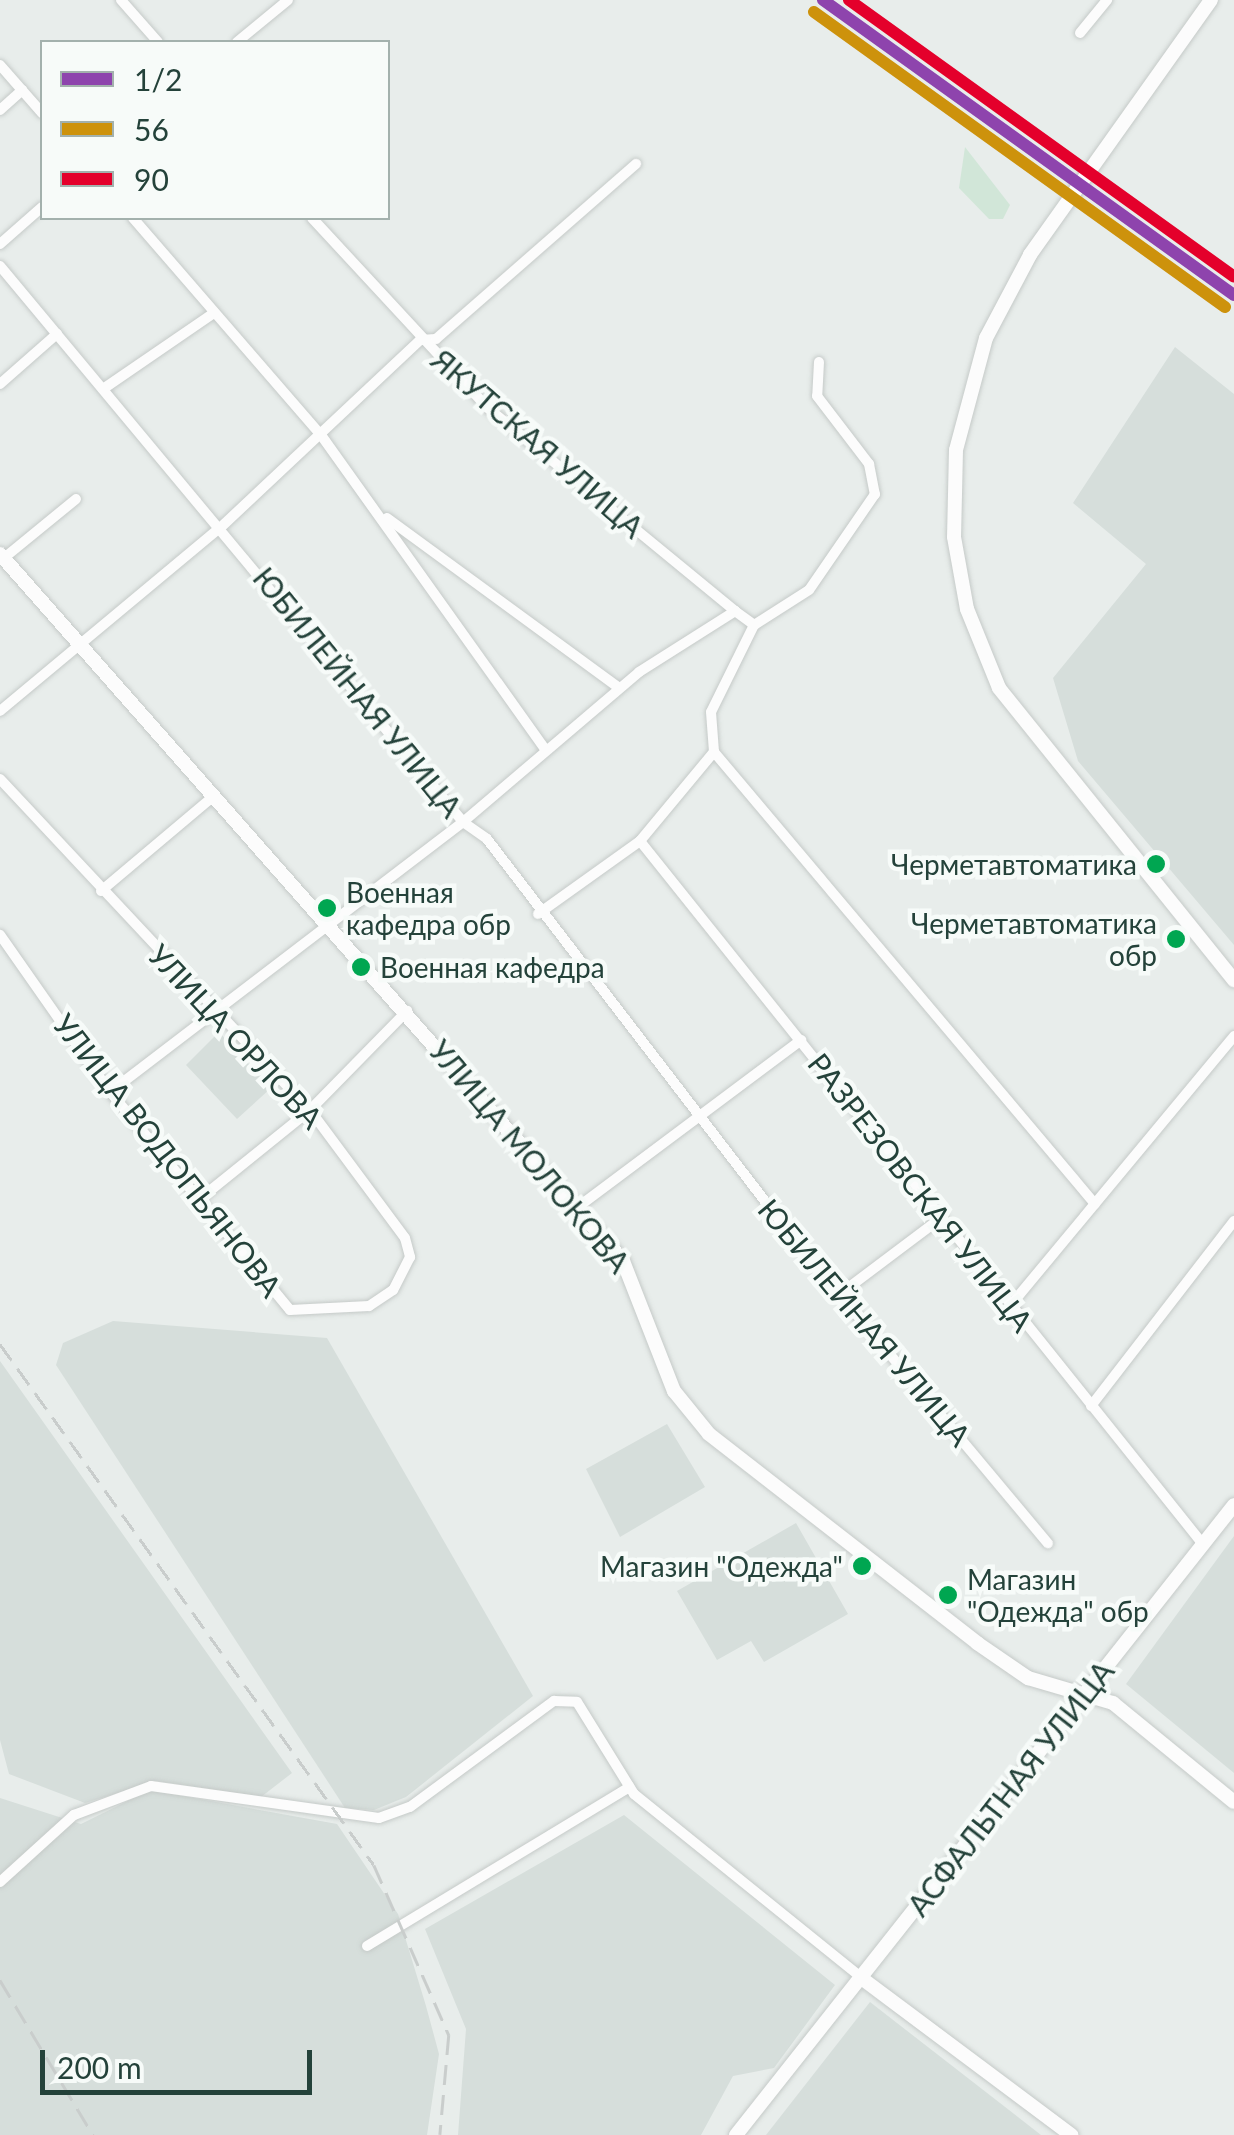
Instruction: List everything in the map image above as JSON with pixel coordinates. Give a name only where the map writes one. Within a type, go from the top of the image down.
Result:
[{"type":"street","points":[[121,0],[156,40]]},
{"type":"street","points":[[239,40],[288,0]]},
{"type":"street","points":[[1080,33],[1107,0]]},
{"type":"street","points":[[1211,0],[1056,220],[993,323],[963,411],[954,538],[967,609],[999,688],[1039,749],[1234,980]]},
{"type":"street","points":[[0,65],[40,111]]},
{"type":"street","points":[[0,110],[22,90]]},
{"type":"street","points":[[0,710],[77,642],[220,528],[420,340],[436,338],[636,164]]},
{"type":"street","points":[[0,244],[40,208]]},
{"type":"street","points":[[135,220],[321,435],[382,515],[546,750]]},
{"type":"street","name":"ЯКУТСКАЯ УЛИЦА","points":[[314,220],[420,340],[488,408],[754,625]]},
{"type":"street","name":"ЮБИЛЕЙНАЯ УЛИЦА","points":[[0,266],[462,822],[487,839],[538,914],[840,1294],[1048,1543]]},
{"type":"street","points":[[104,389],[214,313]]},
{"type":"street","points":[[0,384],[58,334]]},
{"type":"street","points":[[820,362],[817,396],[869,464],[875,494],[809,590],[754,625],[712,712],[714,752],[1095,1204]]},
{"type":"street","points":[[2,556],[76,499]]},
{"type":"street","points":[[382,515],[620,688]]},
{"type":"street","name":"УЛИЦА МОЛОКОВА","points":[[2,556],[408,1010],[622,1261],[674,1391],[710,1434],[976,1643],[1028,1678],[1083,1692],[1138,1721],[1234,1802]]},
{"type":"street","points":[[110,1092],[462,822],[620,688],[736,611]]},
{"type":"street","points":[[538,914],[640,840],[714,752]]},
{"type":"street","name":"УЛИЦА ОРЛОВА","points":[[0,780],[215,1014],[310,1110],[405,1238],[403,1277],[369,1306]]},
{"type":"street","points":[[102,891],[215,795]]},
{"type":"street","name":"РАЗРЕЗОВСКАЯ УЛИЦА","points":[[640,840],[1202,1544]]},
{"type":"street","name":"УЛИЦА ВОДОПЬЯНОВА","points":[[0,935],[110,1092],[196,1202],[290,1310],[369,1306]]},
{"type":"street","points":[[196,1202],[310,1110],[408,1010]]},
{"type":"street","points":[[1010,1306],[1234,1036]]},
{"type":"street","points":[[578,1208],[801,1040]]},
{"type":"street","points":[[840,1294],[941,1218]]},
{"type":"street","points":[[1091,1406],[1234,1221]]},
{"type":"street","name":"АСФАЛЬТНАЯ УЛИЦА","points":[[736,2135],[864,1980],[1083,1692],[1234,1505]]},
{"type":"street","points":[[0,1882],[74,1815],[151,1786],[379,1818],[410,1806],[554,1701],[577,1702],[630,1787],[864,1980],[1070,2135]]},
{"type":"street","points":[[367,1946],[630,1787]]},
{"type":"shaded area","points":[[1175,347],[1234,394],[1234,945],[1078,761],[1053,678],[1146,564],[1073,503]]},
{"type":"shaded area","points":[[219,1032],[271,1088],[237,1119],[186,1065]]},
{"type":"shaded area","points":[[113,1321],[327,1338],[533,1696],[406,1797],[374,1810],[345,1808],[56,1365],[63,1343]]},
{"type":"shaded area","points":[[0,1361],[292,1773],[261,1797],[157,1781],[85,1803],[9,1774],[0,1740]]},
{"type":"shaded area","points":[[667,1424],[705,1487],[620,1537],[586,1469]]},
{"type":"shaded area","points":[[796,1523],[848,1614],[764,1662],[751,1641],[717,1660],[677,1591]]},
{"type":"shaded area","points":[[1234,1536],[1234,1773],[1126,1684]]},
{"type":"shaded area","points":[[150,1790],[337,1824],[398,1914],[426,2006],[439,2054],[427,2135],[0,2135],[0,1798],[81,1824]]},
{"type":"shaded area","points":[[624,1815],[835,1985],[774,2068],[733,2076],[701,2135],[458,2135],[466,2029],[425,1929]]},
{"type":"shaded area","points":[[870,2002],[1041,2135],[766,2135]]},
{"type":"green space","points":[[965,147],[1010,205],[1003,219],[989,219],[959,188]]},
{"type":"railway","points":[[0,1344],[374,1865],[449,2035],[440,2135]]},
{"type":"railway","points":[[0,1980],[93,2135]]},
{"type":"transit line","name":"1/2","points":[[823,0],[1234,295]]},
{"type":"transit line","name":"90","points":[[849,0],[1234,277]]},
{"type":"transit line","name":"56","points":[[814,12],[1225,307]]},
{"type":"place","name":"Черметавтоматика","points":[[1156,864]]},
{"type":"place","name":"Военная кафедра обр","points":[[327,908]]},
{"type":"place","name":"Черметавтоматика обр","points":[[1176,939]]},
{"type":"place","name":"Военная кафедра","points":[[361,967]]},
{"type":"place","name":"Магазин \"Одежда\"","points":[[862,1566]]},
{"type":"place","name":"Магазин \"Одежда\" обр","points":[[948,1595]]}]
